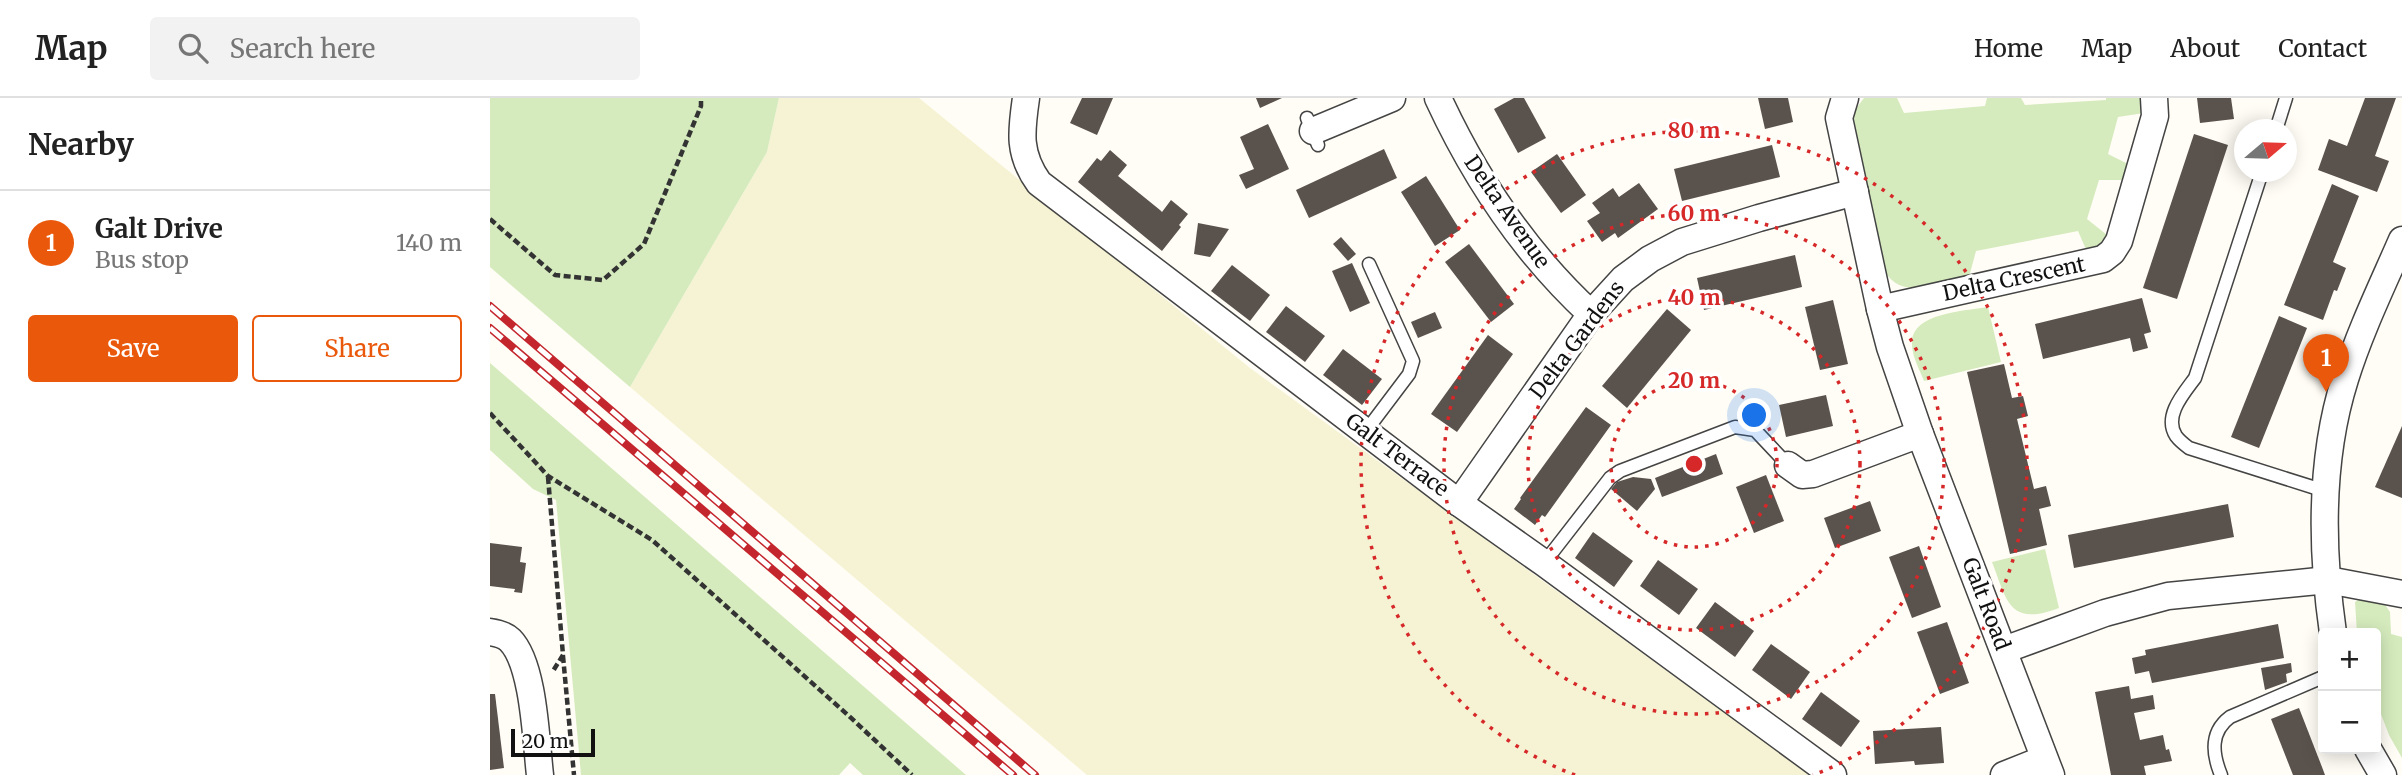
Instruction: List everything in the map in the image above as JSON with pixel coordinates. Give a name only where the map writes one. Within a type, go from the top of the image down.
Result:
[{"type":"street","name":"Galt Terrace","points":[[1026,98],[1022,144],[1028,167],[1039,183],[1460,503],[1833,775]]},
{"type":"street","points":[[1313,131],[1392,98]]},
{"type":"street","name":"Delta Avenue","points":[[1438,98],[1471,162],[1504,213],[1546,269],[1591,314]]},
{"type":"street","points":[[1844,98],[1839,118],[1855,192]]},
{"type":"street","name":"Delta Crescent","points":[[1880,309],[2103,259],[2119,241],[2155,116],[2154,98]]},
{"type":"street","name":"Delta Gardens","points":[[1460,503],[1591,314],[1623,279],[1650,259],[1682,242],[1855,192]]},
{"type":"street","name":"Galt Road","points":[[1855,192],[1890,347],[1920,434],[2048,767]]},
{"type":"street","points":[[2333,628],[2325,535],[2325,491],[2335,416],[2357,344],[2402,240]]},
{"type":"street","points":[[1787,465],[1802,475],[1813,474],[1920,434]]},
{"type":"street","points":[[2004,650],[2105,613],[2168,596],[2328,580],[2402,594]]},
{"type":"street","points":[[490,632],[508,638],[519,651],[530,685],[540,775]]},
{"type":"street","points":[[2371,754],[2383,775]]},
{"type":"street","points":[[2004,775],[2048,767]]},
{"type":"lane","points":[[2279,119],[2286,98]]},
{"type":"lane","points":[[2259,182],[2195,378],[2177,402],[2173,417],[2175,434],[2189,449],[2325,491]]},
{"type":"lane","points":[[1366,431],[1409,374],[1413,361],[1369,264]]},
{"type":"lane","points":[[1544,563],[1610,478],[1620,471],[1735,428],[1755,430],[1787,465]]},
{"type":"lane","points":[[2221,775],[2214,744],[2219,726],[2230,717],[2318,679]]},
{"type":"path","points":[[490,219],[555,275],[603,280],[644,244],[701,106],[701,98]]},
{"type":"path","points":[[490,413],[548,476],[652,540],[912,775]]},
{"type":"path","points":[[548,476],[574,775]]},
{"type":"path","points":[[530,685],[551,674],[563,655]]},
{"type":"shaded area","points":[[779,98],[919,98],[1250,368],[1810,775],[1087,775],[630,387],[767,152]]},
{"type":"green space","points":[[490,98],[779,98],[767,152],[630,387],[490,267]]},
{"type":"green space","points":[[1864,98],[1897,98],[1904,113],[1985,106],[1987,98],[2021,98],[2025,105],[2106,98],[2141,98],[2144,113],[2118,117],[2108,154],[2128,164],[2124,180],[2099,180],[2087,219],[2107,235],[2105,241],[2088,254],[2078,231],[1976,251],[1969,277],[1913,288],[1893,281],[1886,273],[1854,120],[1855,110]]},
{"type":"green space","points":[[1988,307],[2001,362],[1924,381],[1912,349],[1914,334],[1920,326],[1941,315]]},
{"type":"green space","points":[[490,363],[966,775],[863,775],[850,763],[839,775],[581,775],[556,500],[533,489],[490,450]]},
{"type":"green space","points":[[2045,549],[2059,608],[2042,613],[2020,612],[2012,607],[2007,599],[1992,562]]},
{"type":"green space","points":[[2364,596],[2381,599],[2390,612],[2391,634],[2402,637],[2402,758],[2381,714],[2381,628],[2357,628],[2355,602]]},
{"type":"building","points":[[1082,98],[1113,98],[1097,135],[1070,123]]},
{"type":"building","points":[[1256,98],[1282,98],[1260,108]]},
{"type":"building","points":[[1514,98],[1524,98],[1546,138],[1518,153],[1494,109]]},
{"type":"building","points":[[1758,98],[1788,98],[1793,122],[1765,129]]},
{"type":"building","points":[[2197,98],[2231,98],[2234,119],[2200,123]]},
{"type":"building","points":[[2365,98],[2396,98],[2375,156],[2389,161],[2377,192],[2318,170],[2329,139],[2347,146]]},
{"type":"building","points":[[1268,124],[1289,169],[1246,189],[1239,175],[1254,169],[1240,137]]},
{"type":"building","points":[[2194,134],[2228,145],[2177,299],[2143,288]]},
{"type":"building","points":[[1772,145],[1780,177],[1682,201],[1674,169]]},
{"type":"building","points":[[1384,149],[1397,178],[1309,218],[1296,190]]},
{"type":"building","points":[[1110,150],[1127,165],[1118,176],[1162,212],[1171,200],[1188,214],[1162,251],[1078,182],[1097,158],[1101,161]]},
{"type":"building","points":[[1557,154],[1586,195],[1561,213],[1531,172]]},
{"type":"building","points":[[1426,176],[1460,230],[1435,246],[1401,192]]},
{"type":"building","points":[[1639,183],[1658,209],[1618,238],[1615,233],[1602,242],[1587,221],[1600,213],[1592,203],[1613,188],[1619,197]]},
{"type":"building","points":[[2332,184],[2359,196],[2333,262],[2346,268],[2323,320],[2284,305]]},
{"type":"building","points":[[1198,223],[1229,229],[1210,257],[1194,254]]},
{"type":"building","points":[[1341,237],[1356,254],[1348,261],[1333,244]]},
{"type":"building","points":[[1469,244],[1514,304],[1491,322],[1445,262]]},
{"type":"building","points":[[1795,255],[1802,287],[1704,310],[1697,278]]},
{"type":"building","points":[[1352,263],[1370,303],[1350,312],[1332,271]]},
{"type":"building","points":[[1232,265],[1270,295],[1250,321],[1211,291]]},
{"type":"building","points":[[2142,298],[2151,332],[2144,334],[2148,348],[2133,352],[2130,338],[2043,359],[2035,324]]},
{"type":"building","points":[[1833,300],[1848,364],[1820,370],[1805,307]]},
{"type":"building","points":[[1286,306],[1325,336],[1305,362],[1266,332]]},
{"type":"building","points":[[1667,309],[1691,330],[1627,408],[1602,386]]},
{"type":"building","points":[[1435,312],[1442,328],[1418,338],[1411,322]]},
{"type":"building","points":[[2279,316],[2307,328],[2259,448],[2231,437]]},
{"type":"building","points":[[1488,335],[1513,354],[1457,432],[1431,414]]},
{"type":"building","points":[[1343,349],[1382,379],[1362,405],[1323,375]]},
{"type":"building","points":[[2004,364],[2012,398],[2023,396],[2028,416],[2017,419],[2034,489],[2046,486],[2051,506],[2039,509],[2047,545],[2010,554],[1967,372]]},
{"type":"building","points":[[1826,395],[1833,426],[1786,437],[1779,405]]},
{"type":"building","points":[[1586,407],[1611,425],[1545,517],[1542,515],[1535,525],[1514,509]]},
{"type":"building","points":[[2402,426],[2402,498],[2375,487]]},
{"type":"building","points":[[1716,454],[1723,474],[1662,497],[1655,478]]},
{"type":"building","points":[[1766,475],[1784,521],[1754,533],[1736,487]]},
{"type":"building","points":[[1633,477],[1651,479],[1655,489],[1637,511],[1611,489],[1617,482]]},
{"type":"building","points":[[1870,501],[1881,531],[1835,548],[1824,518]]},
{"type":"building","points":[[2228,504],[2234,537],[2074,568],[2068,535]]},
{"type":"building","points":[[1593,532],[1633,561],[1614,587],[1575,558]]},
{"type":"building","points":[[490,543],[522,547],[520,562],[526,563],[522,593],[514,592],[515,589],[490,586]]},
{"type":"building","points":[[1919,546],[1941,607],[1912,618],[1889,557]]},
{"type":"building","points":[[1658,560],[1698,589],[1679,615],[1640,586]]},
{"type":"building","points":[[1715,602],[1754,631],[1735,657],[1696,628]]},
{"type":"building","points":[[1947,622],[1969,683],[1940,694],[1917,632]]},
{"type":"building","points":[[2278,624],[2284,658],[2152,683],[2149,671],[2135,674],[2132,658],[2146,655],[2145,650]]},
{"type":"building","points":[[1771,644],[1810,672],[1791,699],[1752,670]]},
{"type":"building","points":[[2291,663],[2292,672],[2286,674],[2287,682],[2265,690],[2261,668]]},
{"type":"building","points":[[2129,686],[2131,699],[2153,695],[2155,709],[2134,713],[2140,740],[2163,735],[2172,761],[2144,766],[2146,775],[2111,775],[2095,692]]},
{"type":"building","points":[[1821,692],[1860,721],[1841,747],[1802,719]]},
{"type":"building","points":[[490,694],[495,694],[504,768],[490,770]]},
{"type":"building","points":[[2299,708],[2325,775],[2293,775],[2271,719]]},
{"type":"building","points":[[1941,727],[1944,763],[1915,765],[1914,761],[1875,764],[1873,731]]},
{"type":"railway","points":[[490,306],[1035,775]]},
{"type":"railway","points":[[490,328],[1013,775]]},
{"type":"place","name":"Galt Drive","points":[[2326,392]]}]
